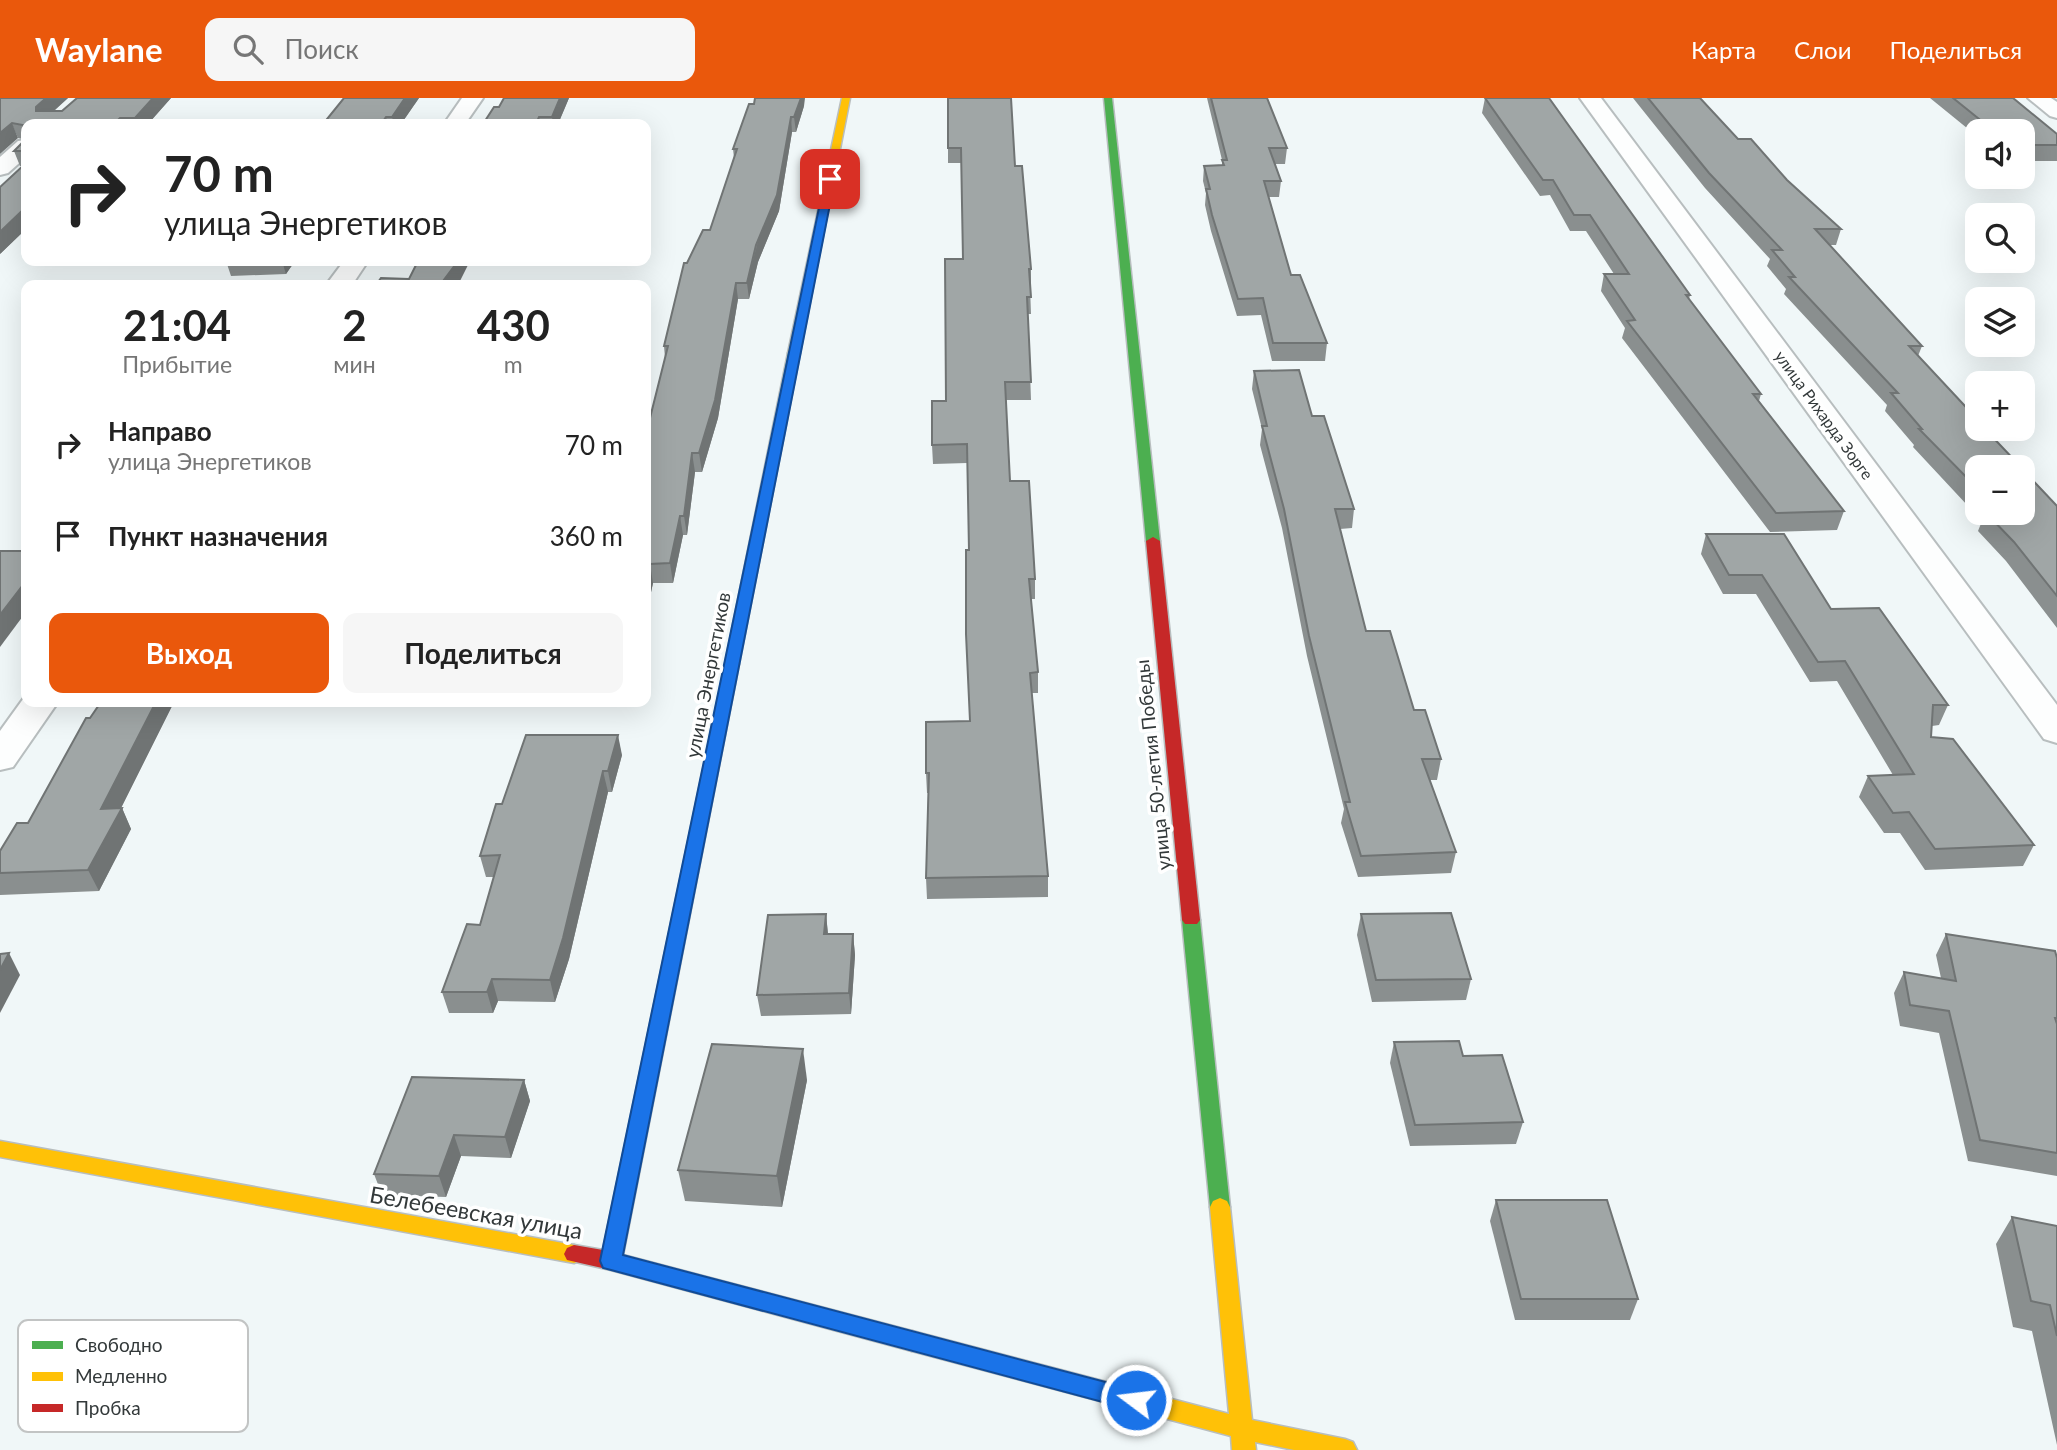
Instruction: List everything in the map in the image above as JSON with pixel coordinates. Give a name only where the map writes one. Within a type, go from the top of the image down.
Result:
[{"type":"street","points":[[458,119],[473,98]]},
{"type":"street","name":"улица Энергетиков","points":[[611,1261],[846,98]]},
{"type":"street","name":"улица 50-летия Победы","points":[[1108,98],[1244,1450]]},
{"type":"street","name":"улица Рихарда Зорге","points":[[1590,98],[2057,732]]},
{"type":"street","points":[[2038,98],[2057,113]]},
{"type":"street","points":[[0,168],[21,150]]},
{"type":"street","points":[[0,758],[36,707]]},
{"type":"street","name":"Белебеевская улица","points":[[0,1149],[611,1261],[1241,1428],[1345,1450]]},
{"type":"building","points":[[0,98],[46,98],[36,107],[36,111],[62,111],[77,98],[153,98],[135,118],[21,119],[21,125],[12,123],[0,133]]},
{"type":"building","points":[[344,98],[405,98],[392,117],[327,119]]},
{"type":"building","points":[[504,98],[560,98],[552,117],[486,119],[494,107],[499,107]]},
{"type":"building","points":[[755,98],[801,98],[794,117],[791,117],[777,195],[756,245],[747,283],[736,283],[715,400],[699,453],[692,453],[684,516],[680,516],[670,563],[651,564],[651,414],[668,346],[664,346],[684,263],[687,263],[703,230],[710,230],[737,149],[733,149],[749,104],[754,104]]},
{"type":"building","points":[[948,98],[1011,98],[1015,166],[1022,166],[1031,269],[1031,297],[1027,297],[1031,382],[1005,382],[1010,481],[1029,481],[1035,579],[1029,579],[1038,672],[1030,673],[1048,876],[926,878],[929,773],[926,773],[926,722],[970,721],[966,634],[966,550],[969,550],[967,444],[932,445],[932,401],[946,401],[945,259],[963,259],[961,148],[948,148]]},
{"type":"building","points":[[1211,98],[1267,98],[1287,148],[1269,148],[1281,181],[1264,181],[1291,275],[1300,275],[1327,343],[1273,343],[1263,298],[1238,299],[1206,189],[1210,189],[1204,166],[1224,165],[1222,160],[1227,160]]},
{"type":"building","points":[[1485,98],[1549,98],[1690,295],[1686,295],[1761,394],[1753,394],[1844,511],[1776,513],[1627,321],[1635,320],[1604,274],[1629,274],[1590,215],[1574,215],[1553,180],[1543,180]]},
{"type":"building","points":[[1648,98],[1700,98],[1738,139],[1751,139],[1787,180],[1841,229],[1815,229],[1922,346],[1909,346],[1965,406],[1965,441],[1996,441],[2010,455],[1965,455],[1965,476],[1919,429],[1922,429],[1891,393],[1898,393],[1789,277],[1795,277],[1772,250],[1782,250],[1709,173]]},
{"type":"building","points":[[1953,98],[2013,98],[2057,134],[2057,145],[2035,145],[2035,119],[1979,119]]},
{"type":"building","points":[[21,168],[21,212],[0,232],[0,187]]},
{"type":"building","points":[[416,266],[454,266],[444,280],[380,280],[409,279]]},
{"type":"building","points":[[1299,370],[1312,416],[1324,416],[1354,509],[1335,509],[1366,631],[1390,631],[1414,710],[1425,710],[1441,759],[1422,759],[1456,852],[1361,856],[1345,802],[1350,802],[1309,636],[1284,509],[1262,426],[1267,426],[1254,371]]},
{"type":"building","points":[[2035,483],[2057,506],[2057,596],[1998,525],[2035,525]]},
{"type":"building","points":[[1706,534],[1784,534],[1831,609],[1879,608],[1948,705],[1933,705],[1931,737],[1953,739],[2034,845],[1935,849],[1909,812],[1893,813],[1868,776],[1914,774],[1845,661],[1818,662],[1762,575],[1729,575]]},
{"type":"building","points":[[0,551],[21,551],[21,588],[0,615]]},
{"type":"building","points":[[98,707],[153,707],[101,809],[122,808],[88,870],[0,873],[0,851],[17,823],[28,823],[86,718],[90,718]]},
{"type":"building","points":[[526,735],[618,735],[608,771],[603,771],[563,938],[550,980],[492,979],[487,992],[442,992],[467,924],[480,925],[500,855],[480,856],[496,804],[502,804]]},
{"type":"building","points":[[1451,913],[1471,979],[1376,980],[1361,914]]},
{"type":"building","points":[[826,914],[824,934],[853,934],[849,993],[757,995],[768,915]]},
{"type":"building","points":[[1946,934],[2055,951],[2057,1153],[1980,1140],[1949,1011],[1910,1005],[1904,972],[1956,981]]},
{"type":"building","points":[[9,953],[0,970],[0,954]]},
{"type":"building","points":[[1459,1041],[1463,1056],[1502,1055],[1523,1122],[1415,1125],[1394,1042]]},
{"type":"building","points":[[712,1044],[803,1049],[777,1176],[678,1170]]},
{"type":"building","points":[[412,1077],[524,1080],[505,1137],[454,1135],[439,1176],[374,1174]]},
{"type":"building","points":[[1496,1200],[1607,1200],[1638,1299],[1521,1299]]},
{"type":"building","points":[[2012,1217],[2057,1226],[2057,1336],[2050,1305],[2031,1301]]},
{"type":"traffic: fast","points":[[1108,98],[1153,541]]},
{"type":"traffic: fast","points":[[732,664],[794,353]]},
{"type":"traffic: fast","points":[[1191,920],[1220,1207]]},
{"type":"traffic: slow","points":[[794,353],[846,98]]},
{"type":"traffic: slow","points":[[0,1149],[574,1254]]},
{"type":"traffic: slow","points":[[1220,1207],[1244,1450]]},
{"type":"traffic: slow","points":[[912,1341],[1241,1428],[1345,1450]]},
{"type":"traffic: jam","points":[[1153,541],[1191,920]]},
{"type":"traffic: jam","points":[[611,1261],[732,664]]},
{"type":"traffic: jam","points":[[574,1254],[611,1261],[912,1341]]},
{"type":"route","points":[[830,179],[611,1261],[1136,1400]]}]
